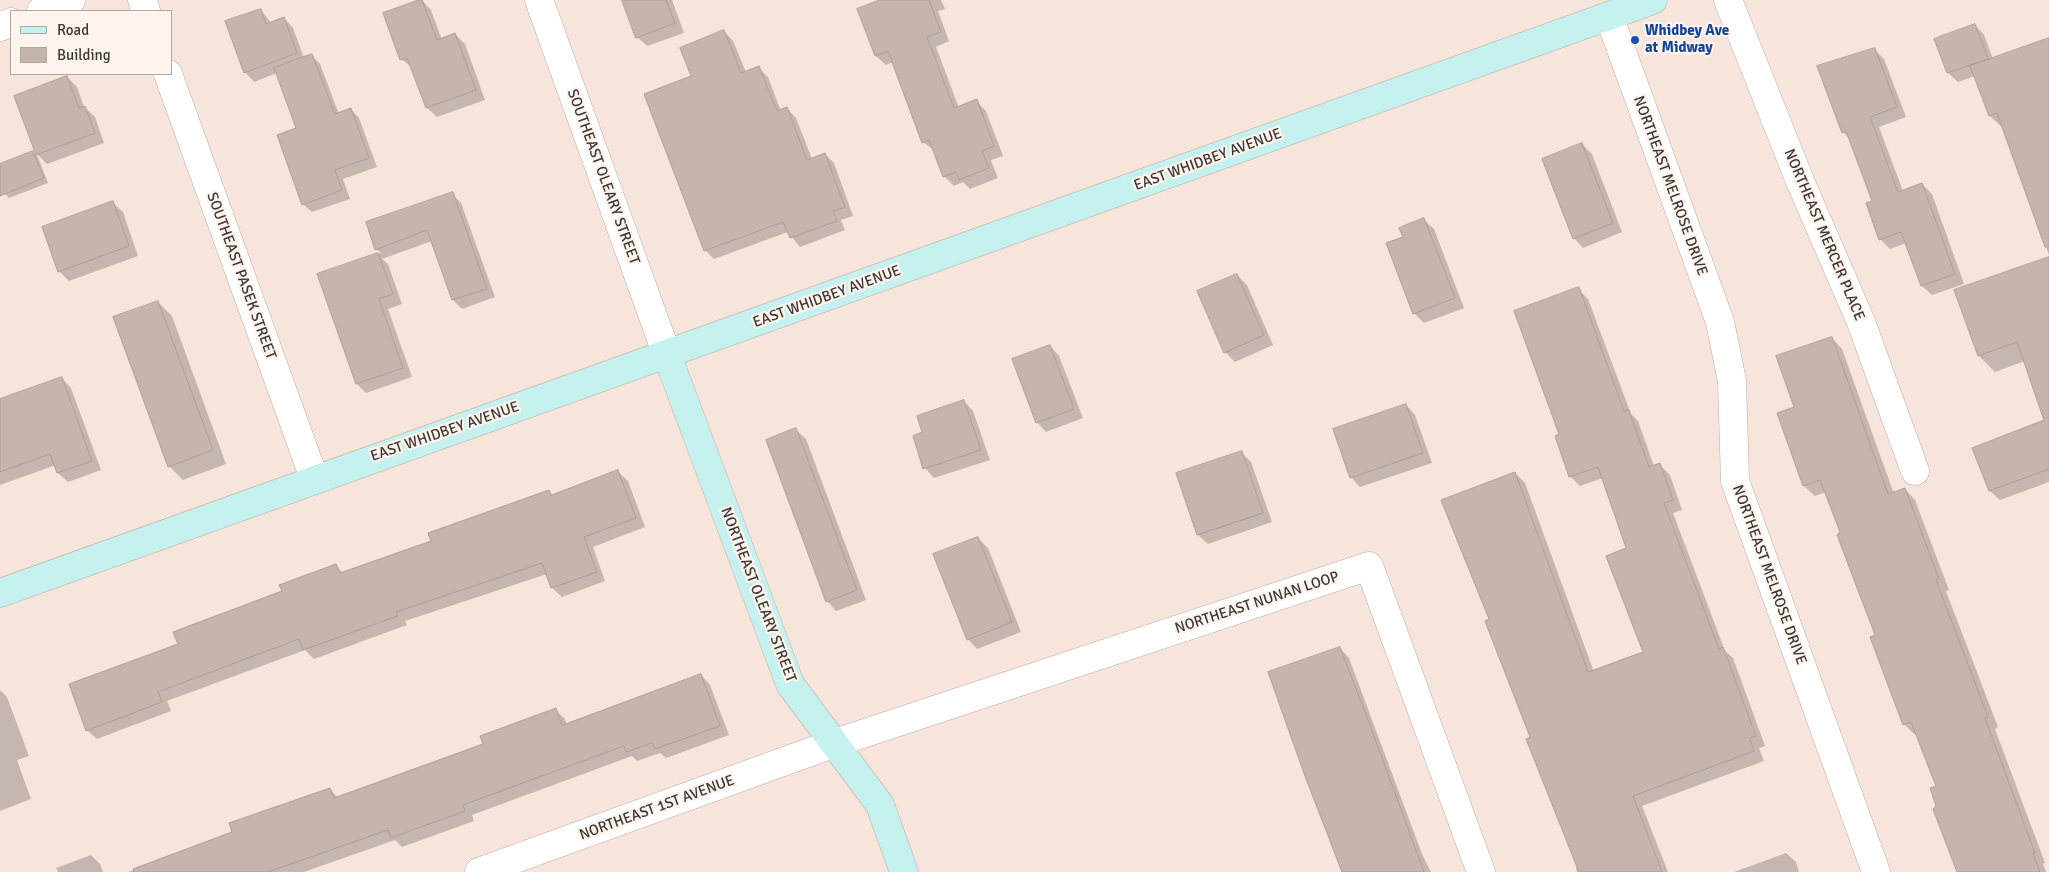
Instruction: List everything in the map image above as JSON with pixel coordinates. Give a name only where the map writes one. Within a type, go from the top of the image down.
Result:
[{"type":"street","points":[[44,10],[70,0]]},
{"type":"street","name":"SOUTHEAST OLEARY STREET","points":[[539,0],[667,354]]},
{"type":"street","name":"EAST WHIDBEY AVENUE","points":[[0,593],[314,478],[667,354],[1653,0]]},
{"type":"street","name":"NORTHEAST MERCER PLACE","points":[[1728,0],[1800,181],[1861,322],[1915,471]]},
{"type":"street","name":"NORTHEAST MELROSE DRIVE","points":[[1609,16],[1720,322],[1732,381],[1735,481],[1876,872]]},
{"type":"street","name":"SOUTHEAST PASEK STREET","points":[[168,75],[314,478]]},
{"type":"street","name":"NORTHEAST OLEARY STREET","points":[[667,354],[790,684],[880,804],[904,872]]},
{"type":"street","name":"NORTHEAST NUNAN LOOP","points":[[835,743],[1369,566],[1481,872]]},
{"type":"street","name":"NORTHEAST 1ST AVENUE","points":[[479,872],[835,743]]},
{"type":"building","points":[[422,0],[437,40],[455,33],[476,90],[426,108],[407,58],[400,60],[383,13]]},
{"type":"building","points":[[622,0],[666,0],[675,23],[636,38]]},
{"type":"building","points":[[880,0],[929,0],[941,32],[927,37],[954,108],[977,99],[994,146],[982,151],[989,168],[959,180],[956,172],[943,177],[929,140],[922,143],[888,51],[875,56],[857,9]]},
{"type":"building","points":[[261,9],[266,24],[284,17],[297,53],[244,73],[225,21]]},
{"type":"building","points":[[1975,24],[1988,59],[1947,73],[1934,39]]},
{"type":"building","points":[[724,30],[741,73],[759,66],[777,111],[787,107],[807,160],[825,153],[845,207],[833,211],[837,221],[790,238],[783,222],[704,251],[644,94],[691,76],[680,48]]},
{"type":"building","points":[[2049,38],[2049,247],[2045,247],[1997,113],[1989,116],[1970,66]]},
{"type":"building","points":[[1875,48],[1897,107],[1870,117],[1898,192],[1922,183],[1955,274],[1921,286],[1901,232],[1879,240],[1866,203],[1872,201],[1846,131],[1842,133],[1817,66]]},
{"type":"building","points":[[312,54],[335,114],[351,108],[369,158],[335,170],[342,190],[302,205],[277,135],[296,128],[274,68]]},
{"type":"building","points":[[67,76],[79,108],[85,106],[95,133],[36,155],[14,96]]},
{"type":"building","points":[[1582,143],[1613,223],[1573,239],[1542,159]]},
{"type":"building","points":[[33,151],[44,178],[0,196],[0,164]]},
{"type":"building","points":[[453,192],[487,289],[452,300],[427,230],[375,250],[366,222]]},
{"type":"building","points":[[113,201],[129,246],[58,272],[42,227]]},
{"type":"building","points":[[1424,218],[1455,298],[1413,314],[1386,243],[1403,237],[1399,228]]},
{"type":"building","points":[[378,253],[393,294],[379,299],[403,368],[356,384],[317,274]]},
{"type":"building","points":[[2049,257],[2049,469],[1989,491],[1972,448],[2044,420],[2017,342],[1978,356],[1954,290]]},
{"type":"building","points":[[1237,274],[1264,335],[1224,353],[1197,291]]},
{"type":"building","points":[[1579,287],[1624,411],[1629,410],[1649,467],[1660,463],[1673,500],[1664,503],[1719,649],[1723,647],[1756,736],[1750,738],[1754,751],[1633,796],[1662,872],[1579,872],[1526,739],[1530,737],[1485,621],[1489,619],[1441,500],[1515,472],[1588,672],[1643,652],[1606,556],[1626,548],[1598,467],[1569,477],[1555,436],[1559,434],[1514,311]]},
{"type":"building","points":[[158,301],[213,450],[168,467],[113,317]]},
{"type":"building","points":[[1832,337],[1888,494],[1905,488],[1939,579],[1936,580],[1988,717],[1985,718],[2035,853],[2033,853],[2040,872],[1957,872],[1933,809],[1936,806],[1930,788],[1936,786],[1911,722],[1903,725],[1870,637],[1875,635],[1837,535],[1840,532],[1820,480],[1803,486],[1777,413],[1794,407],[1776,356]]},
{"type":"building","points":[[1050,345],[1074,409],[1036,423],[1012,359]]},
{"type":"building","points":[[62,377],[92,461],[57,473],[50,454],[0,472],[0,399]]},
{"type":"building","points":[[964,400],[981,450],[923,469],[913,436],[922,432],[917,416]]},
{"type":"building","points":[[1406,404],[1423,453],[1350,478],[1333,429]]},
{"type":"building","points":[[796,428],[857,590],[826,602],[766,440]]},
{"type":"building","points":[[1242,451],[1263,513],[1197,535],[1176,473]]},
{"type":"building","points":[[618,470],[636,518],[584,537],[597,572],[551,588],[542,563],[396,612],[398,616],[303,650],[299,639],[158,692],[162,702],[86,731],[69,684],[178,644],[173,632],[282,591],[279,585],[336,564],[340,573],[431,541],[428,533],[549,490],[551,495]]},
{"type":"building","points":[[978,537],[1012,622],[967,640],[933,554]]},
{"type":"building","points":[[1340,647],[1424,872],[1342,872],[1305,776],[1268,672]]},
{"type":"building","points":[[701,674],[720,726],[655,749],[652,743],[626,752],[624,746],[463,805],[465,811],[391,838],[388,830],[268,872],[134,872],[133,869],[232,832],[229,823],[330,788],[334,798],[483,744],[480,736],[556,708],[562,725]]},
{"type":"place","name":"Whidbey Ave at Midway","points":[[1635,40]]}]
